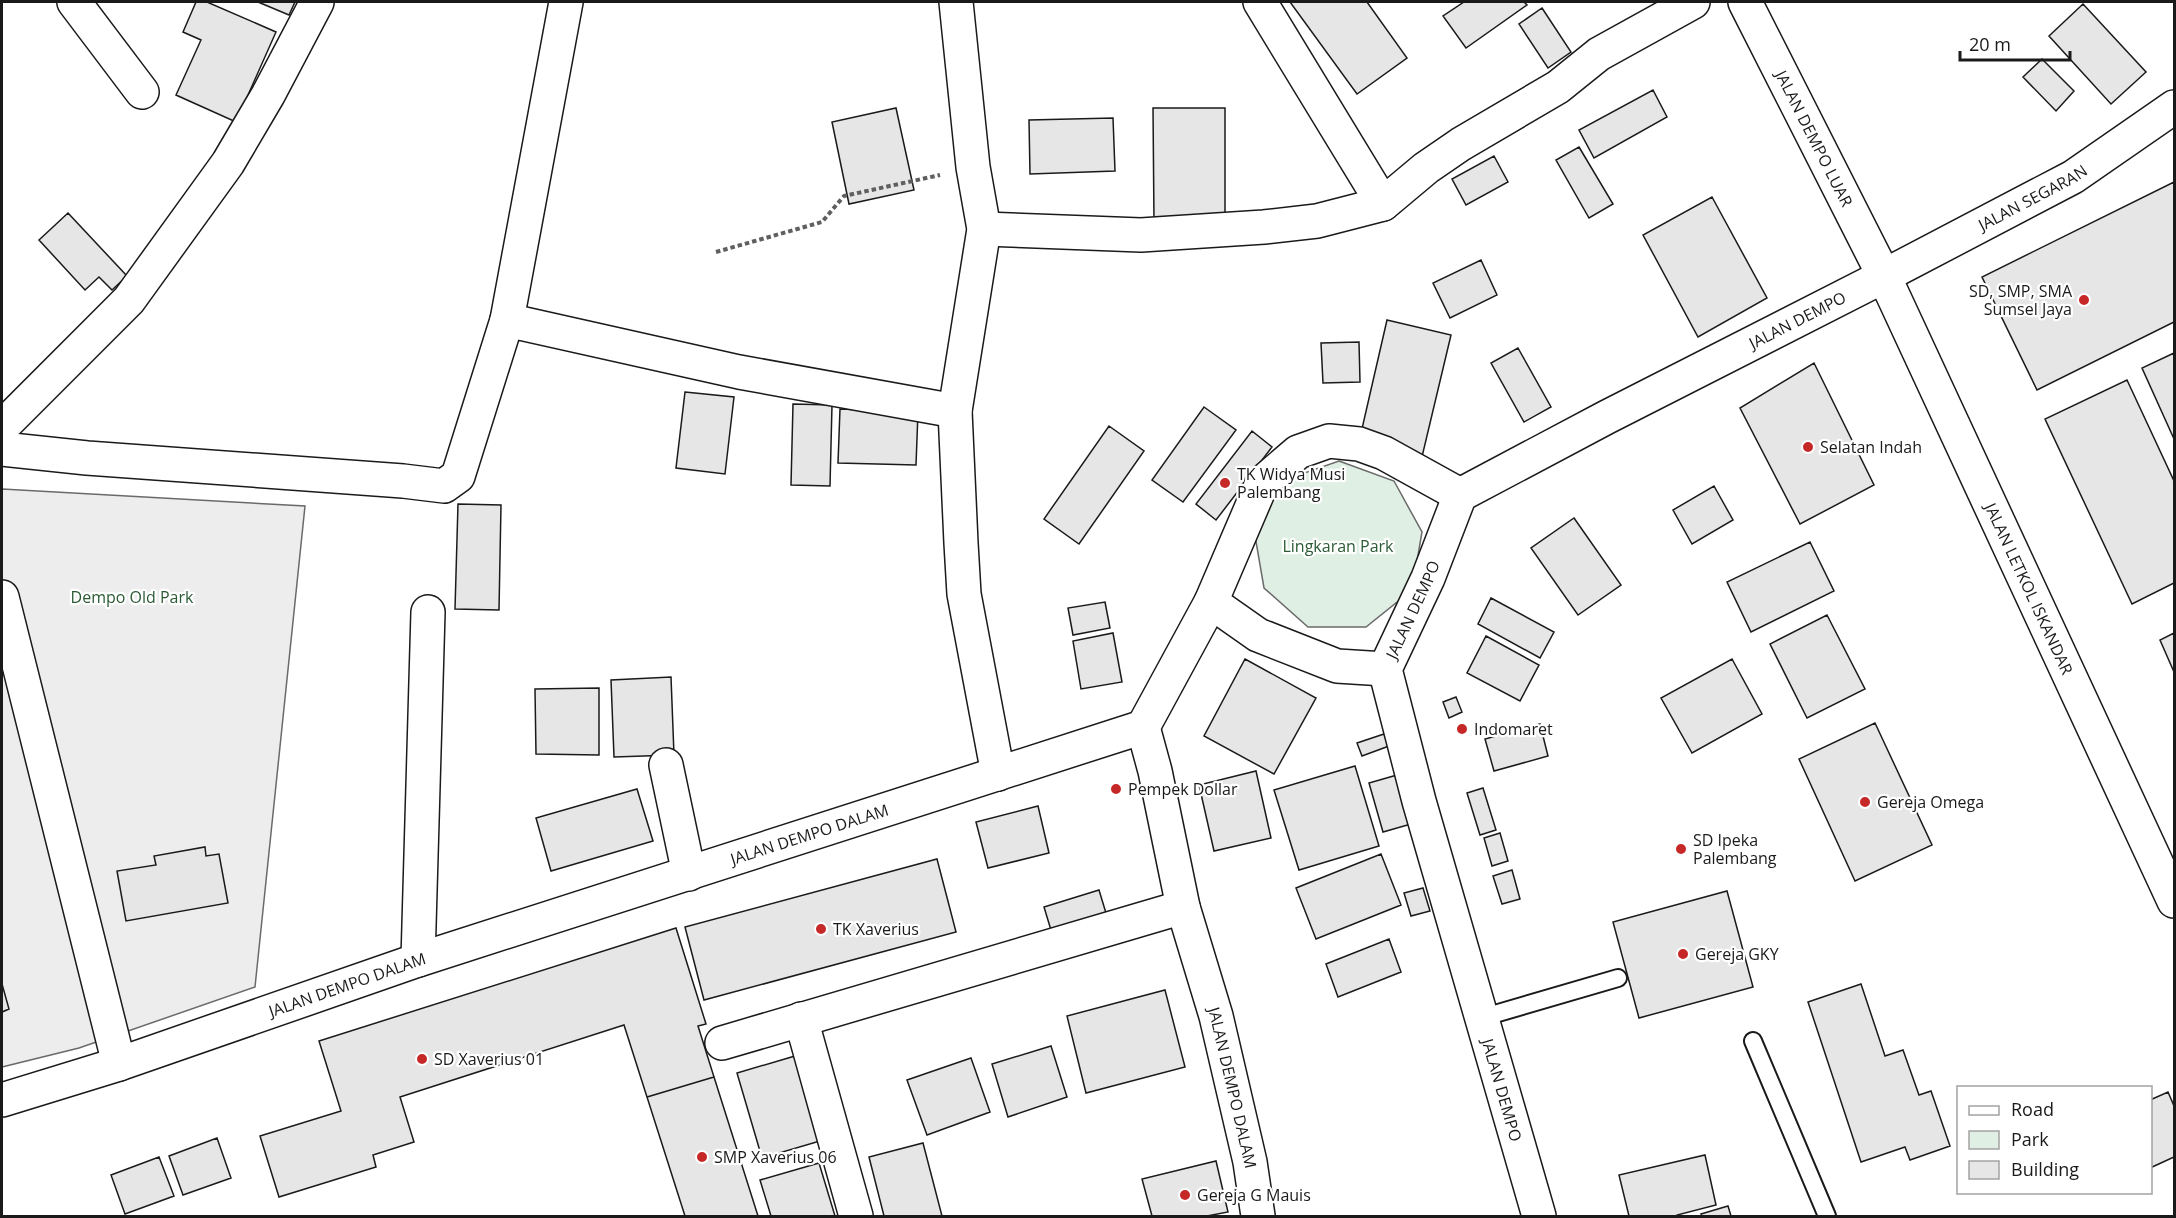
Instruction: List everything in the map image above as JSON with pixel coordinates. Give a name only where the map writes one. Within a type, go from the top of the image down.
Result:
[{"type":"street","points":[[74,2],[142,92]]},
{"type":"street","points":[[2,427],[129,300],[228,163],[268,95],[317,2]]},
{"type":"street","points":[[2,449],[87,458],[444,486],[458,476],[507,320],[566,2]]},
{"type":"street","points":[[956,2],[973,167],[984,228],[955,411],[964,594],[998,774]]},
{"type":"street","points":[[1260,2],[1383,204]]},
{"type":"street","points":[[984,228],[1141,235],[1317,221],[1383,204],[1426,168],[1461,144],[1558,87],[1599,54],[1693,2]]},
{"type":"street","name":"JALAN DEMPO LUAR","points":[[1745,2],[1884,276]]},
{"type":"street","name":"JALAN SEGARAN","points":[[1884,276],[2073,177],[2175,107]]},
{"type":"street","name":"JALAN DEMPO","points":[[1539,1216],[1419,801],[1385,669],[1428,578],[1460,495],[1607,417],[1884,276]]},
{"type":"street","name":"JALAN LETKOL ISKANDAR","points":[[1884,276],[2173,892]]},
{"type":"street","points":[[507,320],[739,372],[955,411]]},
{"type":"street","points":[[1143,727],[1211,602],[1262,483],[1298,452],[1329,441],[1359,444],[1384,453],[1460,495]]},
{"type":"street","points":[[2,597],[119,1064]]},
{"type":"street","points":[[1211,602],[1258,635],[1326,662],[1337,666],[1385,669]]},
{"type":"street","points":[[418,960],[428,612]]},
{"type":"street","name":"JALAN DEMPO DALAM","points":[[2,1100],[119,1064],[418,960],[1143,727],[1155,771],[1183,907],[1216,1016],[1250,1162],[1258,1216]]},
{"type":"street","points":[[666,765],[689,874]]},
{"type":"street","points":[[722,1043],[1183,907]]},
{"type":"street","points":[[801,1019],[856,1216]]},
{"type":"lane","points":[[1481,1018],[1618,978]]},
{"type":"lane","points":[[1753,1041],[1827,1216]]},
{"type":"path","points":[[716,252],[822,222],[844,196],[973,167]]},
{"type":"green space","name":"Lingkaran Park","points":[[1339,461],[1394,481],[1422,532],[1412,590],[1366,627],[1308,627],[1264,588],[1254,530],[1284,480]]},
{"type":"shaded area","points":[[2,489],[305,506],[255,987],[79,1048],[2,1067]]},
{"type":"building","points":[[196,2],[207,2],[276,32],[236,122],[176,95],[201,40],[183,32]]},
{"type":"building","points":[[258,2],[295,2],[289,15]]},
{"type":"building","points":[[1290,2],[1367,2],[1407,58],[1357,94]]},
{"type":"building","points":[[1464,2],[1524,2],[1527,5],[1466,48],[1443,16]]},
{"type":"building","points":[[2083,4],[2146,72],[2111,104],[2049,36]]},
{"type":"building","points":[[1542,8],[1571,52],[1548,68],[1519,24]]},
{"type":"building","points":[[2042,59],[2074,91],[2056,111],[2023,77]]},
{"type":"building","points":[[1653,90],[1667,117],[1594,158],[1579,130]]},
{"type":"building","points":[[896,108],[914,190],[849,204],[832,122]]},
{"type":"building","points":[[1153,108],[1225,108],[1225,221],[1154,222]]},
{"type":"building","points":[[1113,118],[1115,171],[1030,174],[1029,120]]},
{"type":"building","points":[[1579,147],[1613,204],[1589,218],[1556,160]]},
{"type":"building","points":[[1494,156],[1508,182],[1466,205],[1452,179]]},
{"type":"building","name":"SD, SMP, SMA Sumsel Jaya","points":[[2174,182],[2174,322],[2037,390],[1982,277]]},
{"type":"building","points":[[1712,197],[1767,298],[1698,337],[1643,235]]},
{"type":"building","points":[[68,213],[127,276],[112,290],[99,277],[85,290],[39,240]]},
{"type":"building","points":[[1481,260],[1497,295],[1450,318],[1433,283]]},
{"type":"building","points":[[1387,320],[1451,335],[1421,461],[1361,433]]},
{"type":"building","points":[[1359,342],[1360,382],[1323,383],[1321,343]]},
{"type":"building","points":[[1518,348],[1551,407],[1524,422],[1491,363]]},
{"type":"building","points":[[2174,353],[2174,439],[2142,368]]},
{"type":"building","name":"Selatan Indah","points":[[1814,363],[1874,485],[1800,524],[1740,408]]},
{"type":"building","points":[[2127,380],[2174,481],[2174,583],[2132,604],[2045,419]]},
{"type":"building","points":[[685,392],[734,397],[725,474],[676,468]]},
{"type":"building","points":[[793,404],[832,405],[830,486],[791,485]]},
{"type":"building","points":[[1204,407],[1236,430],[1183,502],[1152,480]]},
{"type":"building","points":[[840,409],[918,412],[916,465],[838,463]]},
{"type":"building","points":[[1109,426],[1144,451],[1079,544],[1044,519]]},
{"type":"building","points":[[1252,431],[1272,447],[1216,520],[1196,504]]},
{"type":"building","points":[[1714,486],[1733,520],[1692,544],[1673,510]]},
{"type":"building","points":[[458,504],[501,505],[499,610],[455,609]]},
{"type":"building","points":[[1574,518],[1621,585],[1578,615],[1531,548]]},
{"type":"building","points":[[1810,542],[1834,591],[1751,632],[1727,582]]},
{"type":"building","points":[[1491,598],[1554,632],[1540,658],[1478,624]]},
{"type":"building","points":[[1105,602],[1110,628],[1073,635],[1068,608]]},
{"type":"building","points":[[1827,615],[1865,689],[1807,718],[1770,644]]},
{"type":"building","points":[[1113,633],[1122,682],[1081,689],[1073,641]]},
{"type":"building","points":[[2174,633],[2174,672],[2160,640]]},
{"type":"building","points":[[1486,636],[1539,665],[1520,701],[1467,673]]},
{"type":"building","points":[[1245,659],[1316,698],[1274,774],[1204,736]]},
{"type":"building","points":[[1732,659],[1762,714],[1692,753],[1661,698]]},
{"type":"building","points":[[671,677],[674,755],[614,757],[611,680]]},
{"type":"building","points":[[599,688],[599,755],[536,754],[535,689]]},
{"type":"building","points":[[1456,697],[1462,712],[1449,718],[1443,702]]},
{"type":"building","name":"Gereja Omega","points":[[1875,723],[1932,845],[1855,881],[1799,759]]},
{"type":"building","points":[[1540,724],[1548,756],[1494,771],[1485,739]]},
{"type":"building","points":[[1384,734],[1389,746],[1362,756],[1357,743]]},
{"type":"building","points":[[1355,766],[1379,846],[1299,870],[1274,790]]},
{"type":"building","points":[[1256,771],[1271,838],[1214,851],[1199,785]]},
{"type":"building","points":[[1397,775],[1411,824],[1383,832],[1369,783]]},
{"type":"building","points":[[1483,788],[1496,830],[1480,835],[1467,793]]},
{"type":"building","points":[[637,789],[653,841],[551,871],[536,818]]},
{"type":"building","points":[[1038,806],[1049,853],[988,868],[976,822]]},
{"type":"building","points":[[1500,833],[1508,861],[1492,866],[1484,838]]},
{"type":"building","points":[[205,847],[206,856],[219,854],[228,903],[126,921],[117,871],[156,865],[154,856]]},
{"type":"building","points":[[1381,854],[1401,905],[1316,939],[1296,888]]},
{"type":"building","name":"TK Xaverius","points":[[937,859],[956,932],[704,1000],[685,927]]},
{"type":"building","points":[[1512,870],[1520,899],[1502,904],[1493,876]]},
{"type":"building","points":[[1423,888],[1430,911],[1411,916],[1404,893]]},
{"type":"building","points":[[1099,890],[1109,923],[1054,940],[1044,907]]},
{"type":"building","name":"Gereja GKY","points":[[1727,891],[1753,987],[1639,1018],[1613,922]]},
{"type":"building","name":"SD Xaverius 01","points":[[676,928],[706,1024],[698,1026],[714,1077],[647,1097],[624,1025],[400,1097],[414,1142],[373,1155],[376,1167],[279,1197],[260,1136],[341,1111],[319,1041]]},
{"type":"building","points":[[1389,939],[1401,972],[1338,997],[1326,964]]},
{"type":"building","points":[[2,984],[9,1009],[2,1012]]},
{"type":"building","points":[[1861,984],[1885,1056],[1903,1050],[1919,1095],[1931,1091],[1950,1146],[1910,1160],[1905,1147],[1861,1162],[1808,1002]]},
{"type":"building","points":[[1165,990],[1185,1067],[1086,1093],[1067,1016]]},
{"type":"building","points":[[1051,1046],[1067,1097],[1008,1117],[992,1064]]},
{"type":"building","points":[[795,1056],[820,1141],[762,1158],[737,1073]]},
{"type":"building","points":[[971,1058],[990,1112],[927,1135],[907,1080]]},
{"type":"building","name":"SMP Xaverius 06","points":[[714,1077],[758,1216],[685,1216],[647,1097]]},
{"type":"building","points":[[2168,1092],[2174,1106],[2174,1157],[2152,1167],[2152,1099]]},
{"type":"building","points":[[217,1138],[231,1178],[183,1195],[169,1156]]},
{"type":"building","points":[[923,1143],[942,1216],[884,1216],[869,1157]]},
{"type":"building","points":[[1705,1155],[1716,1205],[1677,1216],[1629,1216],[1619,1175]]},
{"type":"building","points":[[159,1157],[174,1196],[125,1214],[111,1175]]},
{"type":"building","name":"Gereja G Mauis","points":[[1216,1161],[1228,1212],[1207,1216],[1152,1216],[1142,1179]]},
{"type":"building","points":[[819,1163],[835,1216],[771,1216],[760,1180]]},
{"type":"building","points":[[1728,1206],[1731,1216],[1702,1216],[1701,1214]]},
{"type":"place","name":"SD, SMP, SMA Sumsel Jaya","points":[[2084,300]]},
{"type":"place","name":"Selatan Indah","points":[[1808,447]]},
{"type":"place","name":"TK Widya Musi Palembang","points":[[1225,483]]},
{"type":"place","name":"Indomaret","points":[[1462,729]]},
{"type":"place","name":"Pempek Dollar","points":[[1116,789]]},
{"type":"place","name":"Gereja Omega","points":[[1865,802]]},
{"type":"place","name":"SD Ipeka Palembang","points":[[1681,849]]},
{"type":"place","name":"TK Xaverius","points":[[821,929]]},
{"type":"place","name":"Gereja GKY","points":[[1683,954]]},
{"type":"place","name":"SD Xaverius 01","points":[[422,1059]]},
{"type":"place","name":"SMP Xaverius 06","points":[[702,1157]]},
{"type":"place","name":"Gereja G Mauis","points":[[1185,1195]]},
{"type":"park label","name":"Dempo Old Park","points":[[132,597]]}]
